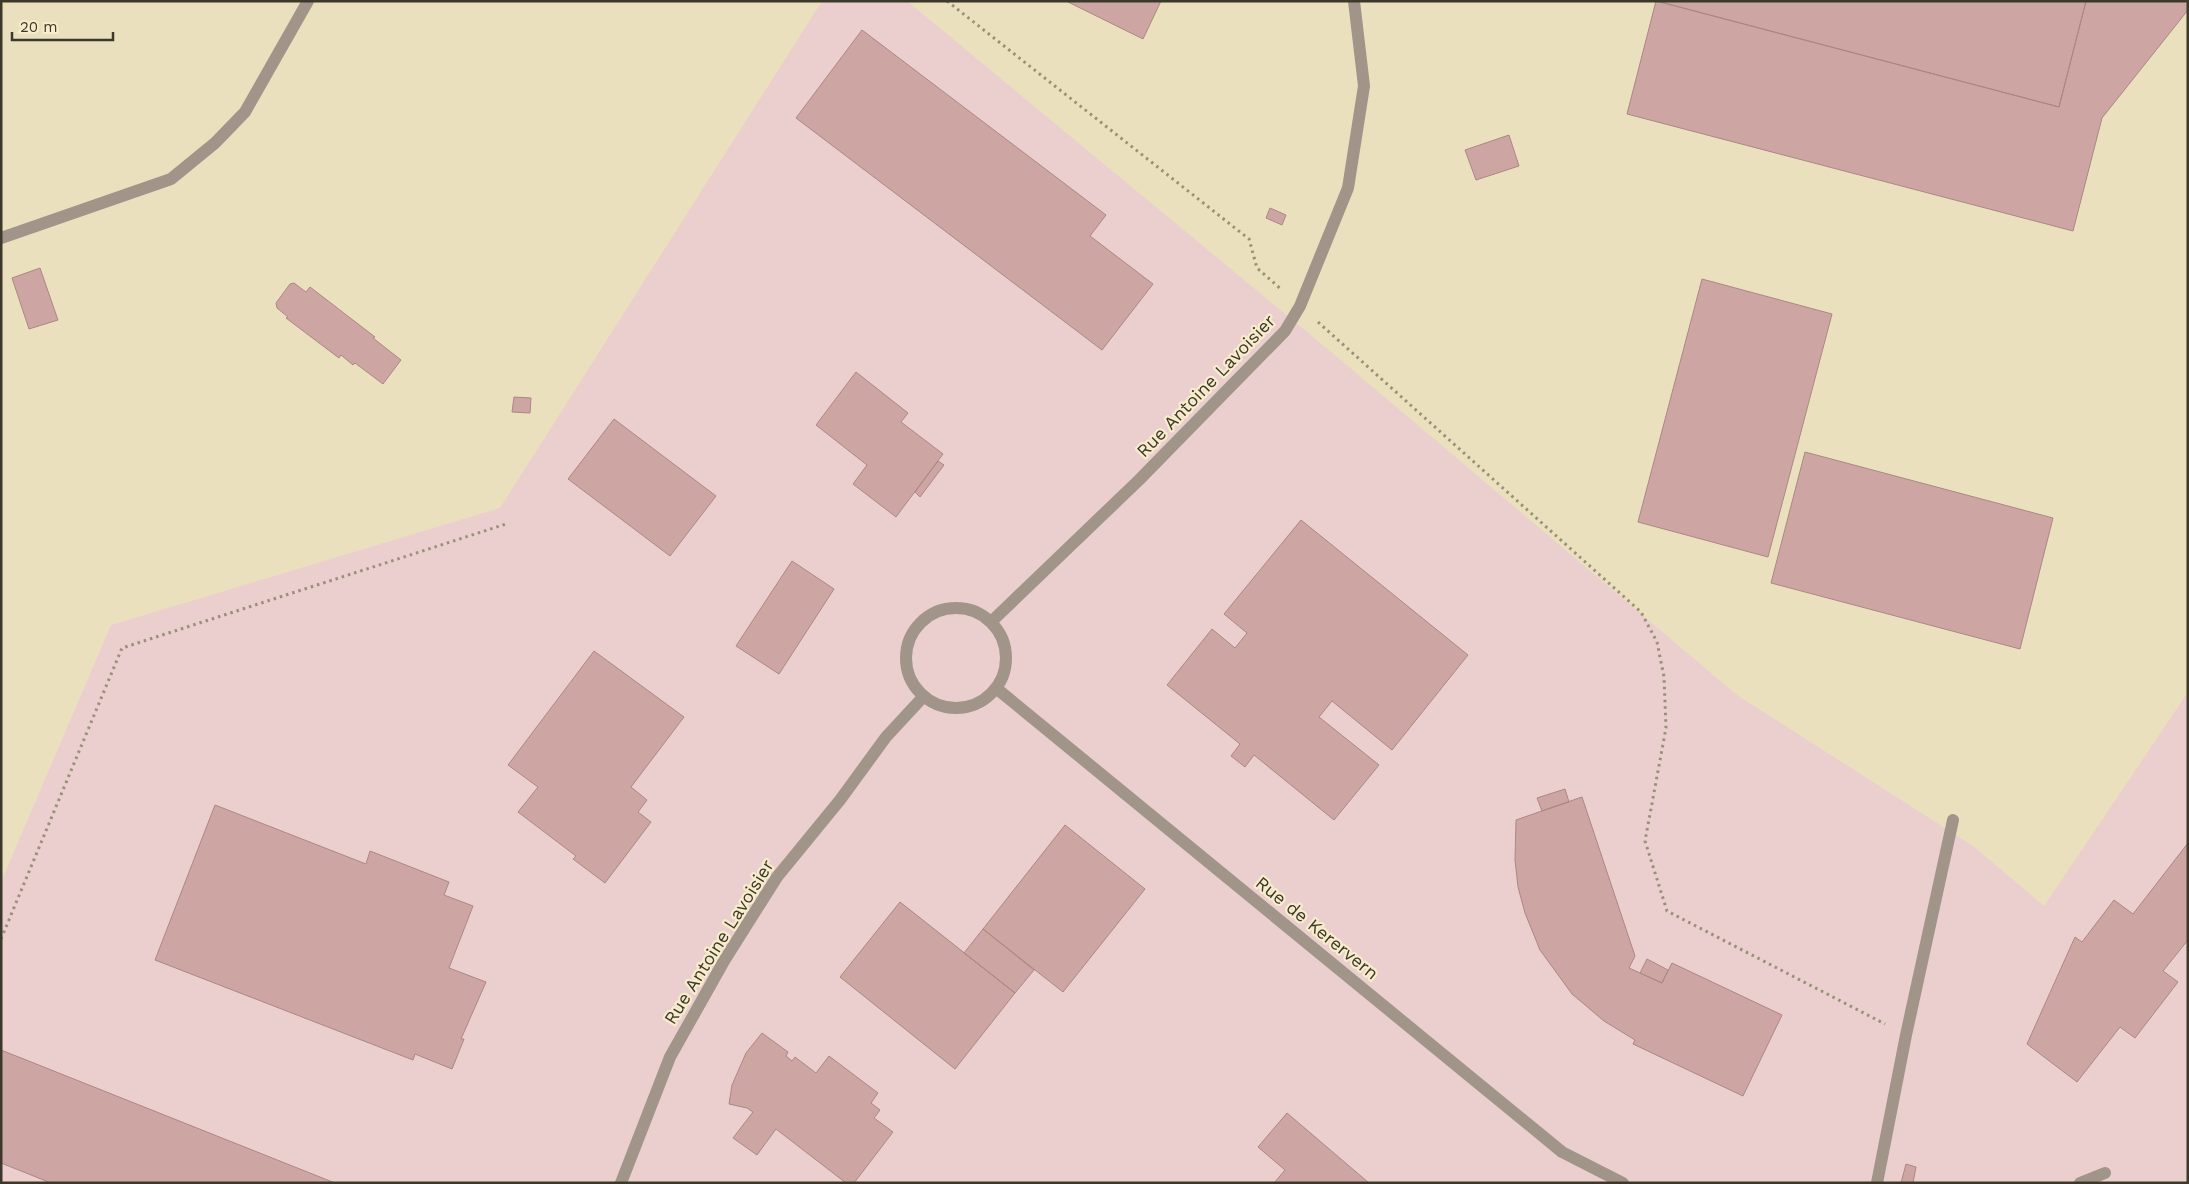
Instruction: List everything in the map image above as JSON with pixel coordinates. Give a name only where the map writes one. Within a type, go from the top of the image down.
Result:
[{"type":"street","points":[[1,238],[171,179],[215,143],[245,112],[308,1]]},
{"type":"street","name":"Rue Antoine Lavoisier","points":[[990,622],[1139,480],[1285,331],[1300,306],[1348,188],[1364,86],[1354,1]]},
{"type":"street","points":[[962,608],[977,613],[990,622],[1000,633],[1005,647],[1006,661],[1003,676],[996,688],[984,699],[970,706],[953,708],[938,704],[924,696],[913,684],[907,669],[906,653],[910,638],[918,624],[931,615],[946,609],[962,608]]},
{"type":"street","name":"Rue de Kerervern","points":[[996,688],[1562,1152],[1623,1183]]},
{"type":"street","name":"Rue Antoine Lavoisier","points":[[621,1183],[670,1057],[724,961],[777,877],[840,800],[886,737],[924,696]]},
{"type":"street","points":[[1877,1183],[1906,1035],[1953,820]]},
{"type":"street","points":[[2080,1183],[2105,1174]]},
{"type":"path","points":[[947,1],[1249,239],[1258,268],[1641,612],[1657,642],[1664,677],[1666,728],[1645,841],[1667,912],[1906,1035]]},
{"type":"path","points":[[1,939],[122,648],[506,524]]},
{"type":"shaded area","points":[[822,1],[907,1],[1330,351],[1737,695],[1973,846],[2044,906],[2188,692],[2188,1183],[1,1183],[1,882],[111,625],[500,508]]},
{"type":"building","points":[[1066,1],[1161,1],[1143,39]]},
{"type":"building","points":[[1656,1],[2059,107],[2086,1],[2188,1],[2188,10],[2102,118],[2073,231],[1627,114]]},
{"type":"building","points":[[1657,1],[2086,1],[2059,107]]},
{"type":"building","points":[[862,30],[1106,215],[1090,236],[1153,284],[1102,350],[796,118]]},
{"type":"building","points":[[1509,135],[1519,166],[1476,180],[1465,150]]},
{"type":"building","points":[[1270,208],[1286,215],[1282,225],[1266,218]]},
{"type":"building","points":[[40,268],[58,320],[29,329],[12,278]]},
{"type":"building","points":[[1702,279],[1832,314],[1768,557],[1638,522]]},
{"type":"building","points":[[294,283],[306,292],[310,287],[375,337],[373,338],[401,360],[383,384],[355,363],[353,365],[341,355],[339,358],[286,318],[288,317],[277,308],[276,303],[290,284]]},
{"type":"building","points":[[856,372],[908,413],[901,422],[943,454],[896,517],[853,484],[867,465],[816,425]]},
{"type":"building","points":[[514,397],[531,398],[530,413],[512,412]]},
{"type":"building","points":[[614,419],[716,496],[670,556],[568,479]]},
{"type":"building","points":[[1805,452],[2053,518],[2020,649],[1771,583]]},
{"type":"building","points":[[938,461],[944,465],[920,497],[915,492]]},
{"type":"building","points":[[1301,520],[1468,655],[1392,750],[1332,701],[1319,717],[1379,765],[1334,820],[1254,755],[1245,767],[1231,756],[1240,744],[1167,685],[1212,629],[1235,648],[1247,633],[1224,614]]},
{"type":"building","points":[[792,561],[834,589],[779,674],[736,646]]},
{"type":"building","points":[[594,651],[684,717],[631,787],[647,800],[638,812],[651,822],[605,883],[573,859],[576,856],[518,812],[538,787],[508,765]]},
{"type":"building","points":[[1565,789],[1569,802],[1542,811],[1537,798]]},
{"type":"building","points":[[1582,797],[1635,956],[1629,968],[1662,983],[1672,963],[1782,1015],[1743,1096],[1633,1044],[1635,1040],[1604,1021],[1572,994],[1540,950],[1525,913],[1518,887],[1515,860],[1516,820]]},
{"type":"building","points":[[215,805],[366,864],[370,851],[449,882],[444,895],[473,906],[449,968],[486,982],[461,1039],[464,1039],[452,1069],[415,1054],[413,1060],[155,960]]},
{"type":"building","points":[[1065,825],[1145,889],[1063,992],[983,929]]},
{"type":"building","points":[[2188,843],[2188,940],[2163,971],[2178,982],[2135,1038],[2120,1027],[2077,1082],[2027,1044],[2075,937],[2082,942],[2114,900],[2133,914]]},
{"type":"building","points":[[900,902],[1015,993],[955,1069],[840,977]]},
{"type":"building","points":[[983,929],[1034,970],[1015,993],[964,953]]},
{"type":"building","points":[[1647,959],[1668,970],[1662,983],[1640,973]]},
{"type":"building","points":[[762,1033],[788,1052],[786,1056],[792,1061],[795,1057],[816,1073],[829,1056],[878,1093],[871,1103],[880,1110],[874,1118],[893,1132],[854,1183],[846,1183],[776,1129],[757,1155],[733,1138],[753,1112],[747,1108],[729,1104],[732,1085],[746,1053]]},
{"type":"building","points":[[1,1050],[335,1183],[51,1183],[1,1163]]},
{"type":"building","points":[[1287,1113],[1369,1183],[1274,1183],[1285,1170],[1258,1147]]},
{"type":"building","points":[[1906,1164],[1916,1167],[1913,1183],[1901,1183]]}]
